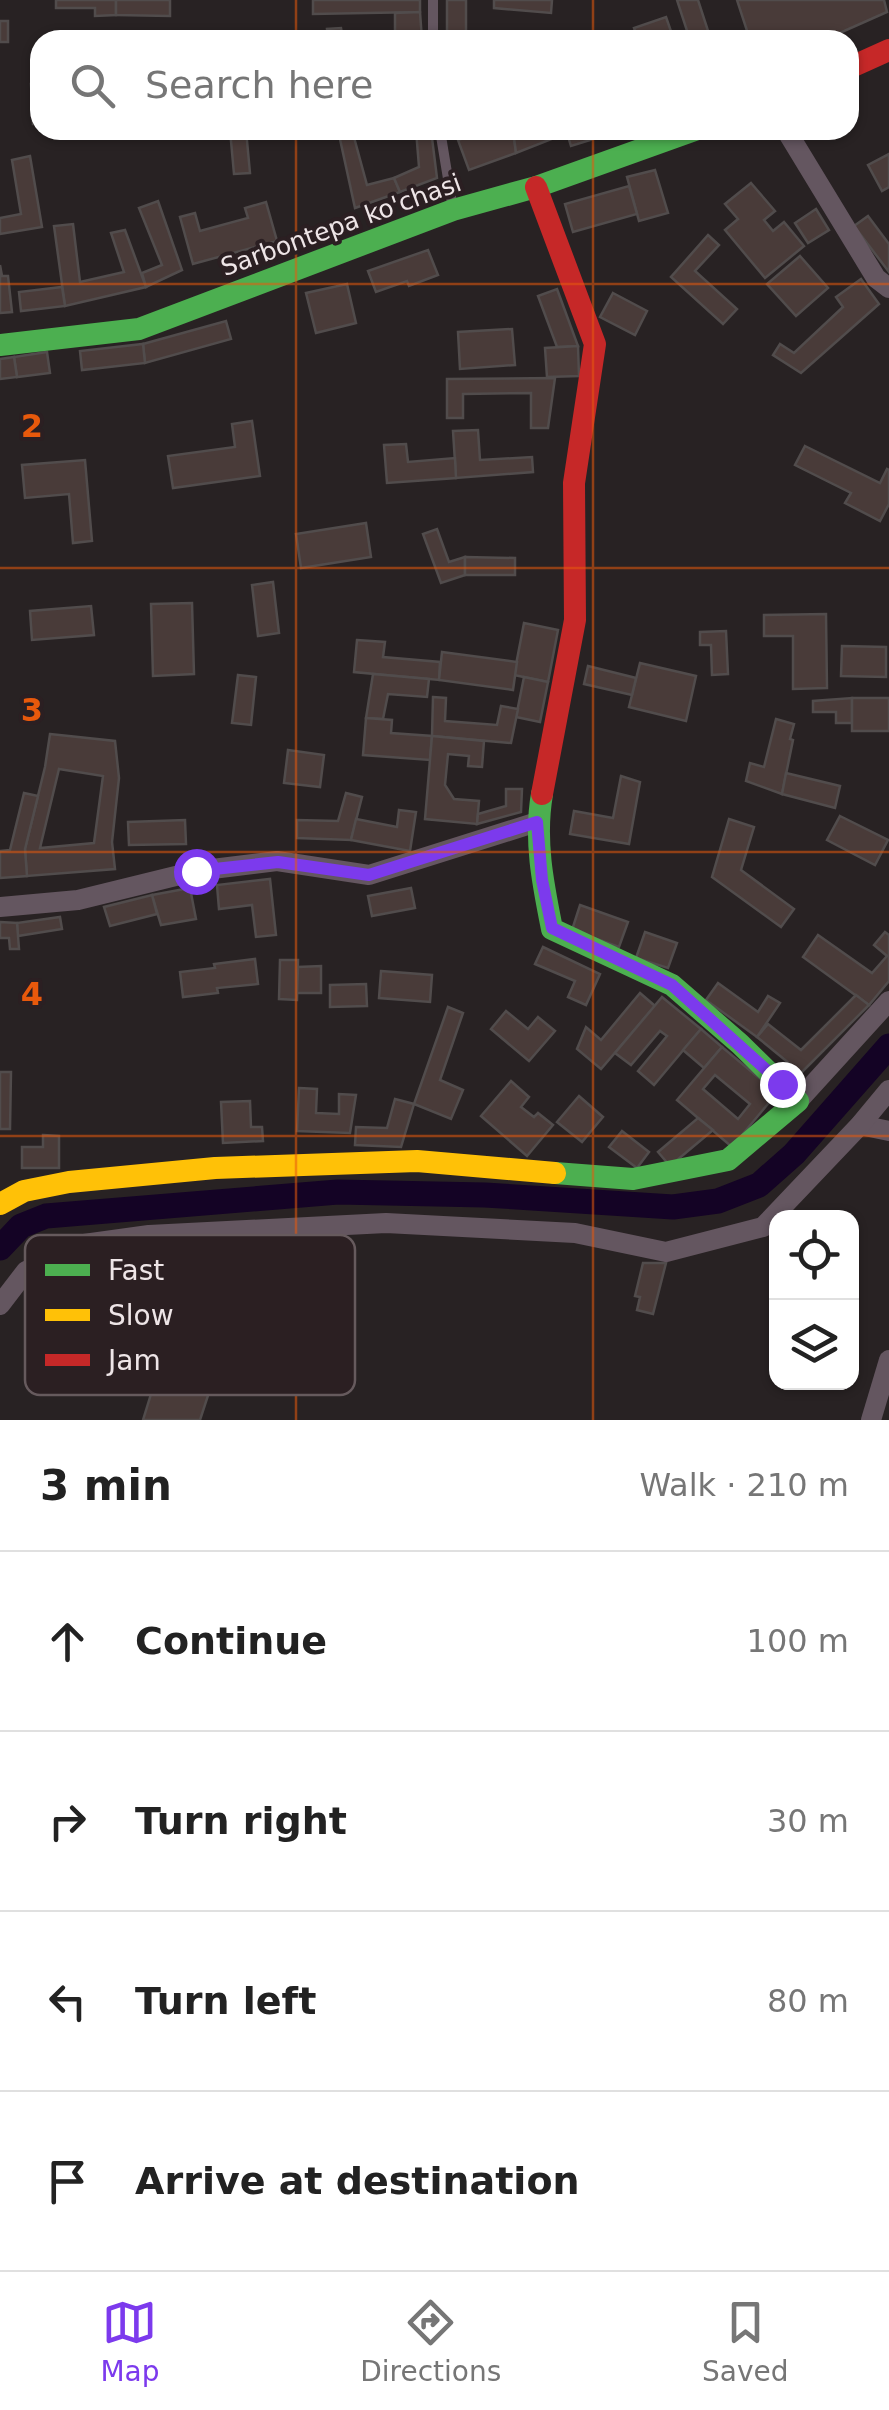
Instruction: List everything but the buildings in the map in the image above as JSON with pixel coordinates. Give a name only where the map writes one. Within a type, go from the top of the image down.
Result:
[{"type":"street","points":[[859,64],[889,50]]},
{"type":"street","name":"Sarbontepa ko'chasi","points":[[0,345],[140,330],[453,210],[536,188],[668,140]]},
{"type":"street","points":[[792,140],[876,278],[889,288]]},
{"type":"street","points":[[536,188],[596,344],[574,483],[575,620],[537,822],[542,880],[552,928],[672,985],[798,1100]]},
{"type":"street","points":[[0,907],[78,900],[196,871],[278,862],[369,875],[537,822]]},
{"type":"street","points":[[0,1204],[24,1191],[69,1182],[252,1167],[417,1160],[633,1179],[728,1160],[798,1100],[889,1001]]},
{"type":"street","points":[[150,1235],[386,1223],[574,1233],[666,1252],[763,1226],[889,1090]]},
{"type":"street","points":[[860,1125],[889,1131]]},
{"type":"street","points":[[0,1306],[25,1272]]},
{"type":"street","points":[[871,1420],[889,1360]]},
{"type":"lane","points":[[433,0],[433,30]]},
{"type":"lane","points":[[442,140],[453,210]]},
{"type":"waterway","points":[[0,1248],[21,1226],[46,1216],[338,1192],[485,1195],[673,1207],[718,1201],[759,1185],[794,1154],[889,1046]]},
{"type":"traffic: fast","points":[[0,345],[139,329],[453,210],[536,187],[667,140]]},
{"type":"traffic: fast","points":[[542,794],[539,845],[552,929],[672,985],[798,1101],[728,1160],[633,1179],[555,1173]]},
{"type":"traffic: slow","points":[[0,1204],[24,1191],[69,1182],[215,1168],[417,1161],[555,1173]]},
{"type":"traffic: jam","points":[[859,64],[889,50]]},
{"type":"traffic: jam","points":[[536,187],[595,344],[574,483],[575,620],[542,794]]},
{"type":"route","points":[[196,871],[278,862],[369,875],[537,822],[542,880],[552,928],[672,985],[782,1084]]}]
